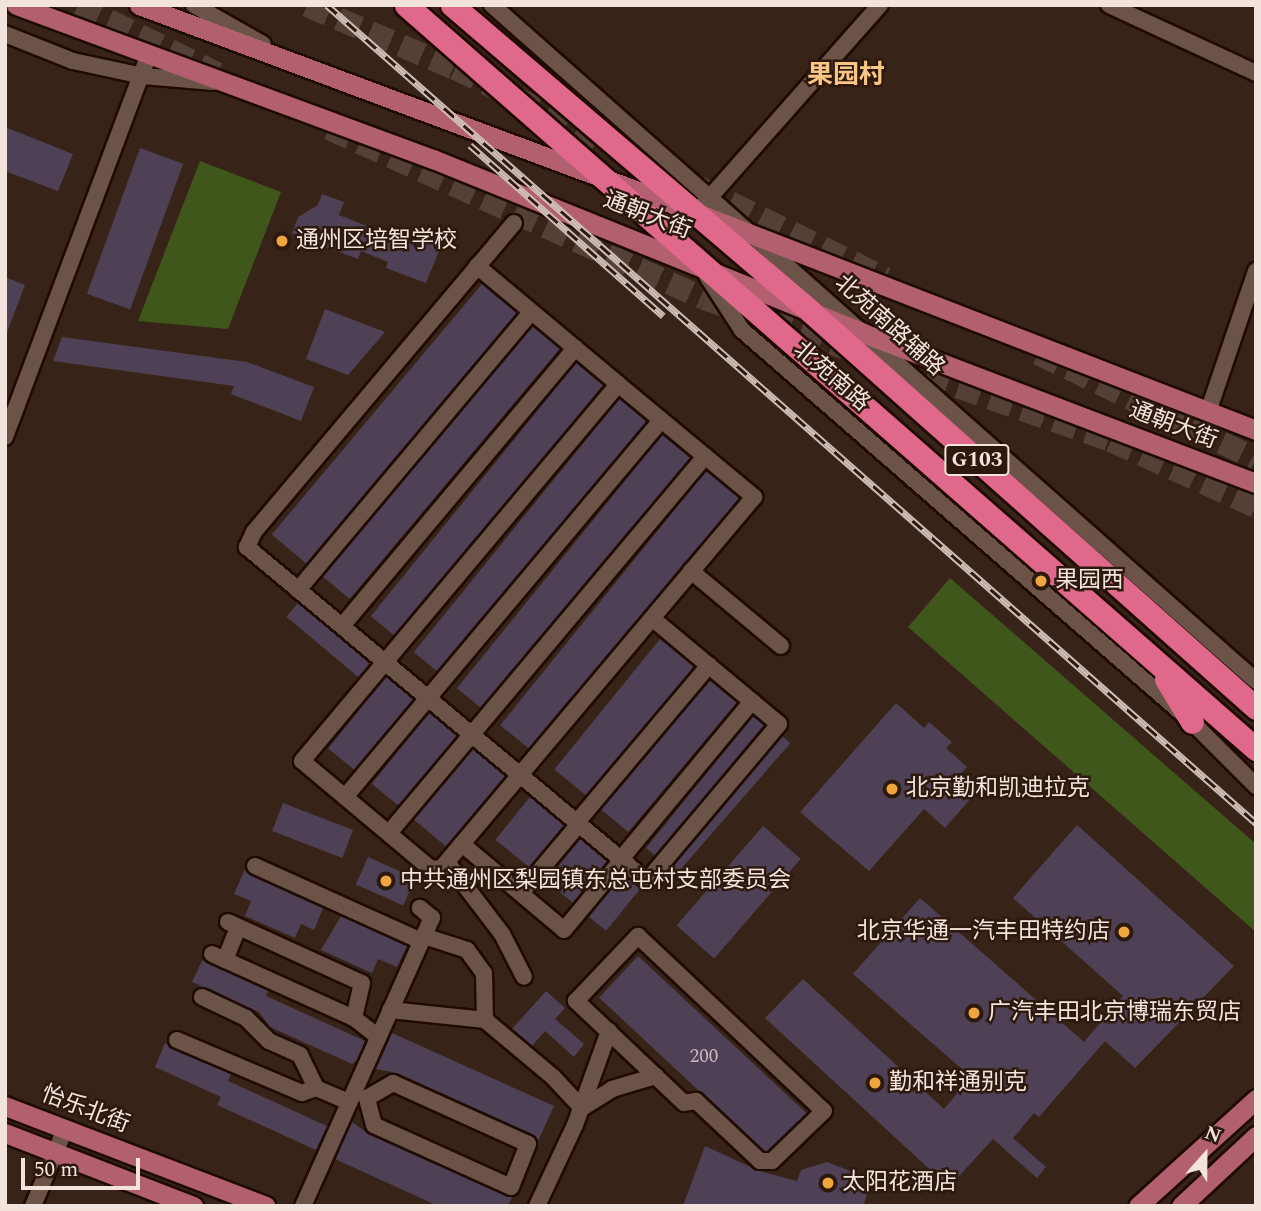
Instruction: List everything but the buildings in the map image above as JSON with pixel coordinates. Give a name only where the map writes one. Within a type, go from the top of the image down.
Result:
[{"type":"highway","name":"北苑南路","points":[[406,5],[1256,749]]},
{"type":"highway","name":"北苑南路","points":[[452,5],[703,205],[811,312],[1256,708]]},
{"type":"highway","points":[[1154,658],[1192,722]]},
{"type":"main road","name":"通朝大街","points":[[16,5],[146,67],[219,83],[433,159],[698,262],[863,333],[1256,484]]},
{"type":"main road","name":"通朝大街","points":[[139,5],[611,183],[703,205],[753,235],[1256,430]]},
{"type":"main road","points":[[1138,1206],[1256,1099]]},
{"type":"main road","name":"怡乐北街","points":[[5,1106],[265,1206]]},
{"type":"main road","points":[[5,1133],[193,1206]]},
{"type":"main road","points":[[1181,1206],[1256,1136]]},
{"type":"street","points":[[194,5],[301,66]]},
{"type":"street","points":[[492,5],[703,205],[880,5]]},
{"type":"street","points":[[1109,5],[1256,73]]},
{"type":"street","points":[[5,34],[73,61],[146,67],[5,437]]},
{"type":"street","points":[[514,223],[254,532],[247,547],[648,881],[779,724],[652,618]]},
{"type":"street","name":"北苑南路辅路","points":[[753,235],[1256,681]]},
{"type":"street","points":[[698,262],[742,330],[1192,722],[1256,786]]},
{"type":"street","points":[[477,266],[754,497],[462,845],[442,868],[431,869],[302,761],[618,384]]},
{"type":"street","points":[[1208,412],[1256,271]]},
{"type":"street","points":[[298,590],[531,312]]},
{"type":"street","points":[[342,626],[575,348]]},
{"type":"street","points":[[345,797],[662,420]]},
{"type":"street","points":[[388,833],[705,456]]},
{"type":"street","points":[[691,571],[781,646]]},
{"type":"street","points":[[521,894],[709,665]]},
{"type":"street","points":[[462,845],[564,930],[752,701]]},
{"type":"street","points":[[447,862],[502,934],[524,977]]},
{"type":"street","points":[[255,866],[423,938],[467,950],[484,973],[485,1020]]},
{"type":"street","points":[[303,1206],[356,1097],[378,1037],[432,918],[420,908]]},
{"type":"street","points":[[354,1018],[362,983],[233,925],[219,957],[354,1018],[378,1037]]},
{"type":"street","points":[[638,936],[824,1111],[772,1161],[760,1161],[696,1101],[684,1103],[656,1076],[576,1001],[638,936]]},
{"type":"street","points":[[202,998],[246,1018],[269,1041],[300,1055],[316,1088]]},
{"type":"street","points":[[390,1010],[485,1020],[553,1077],[582,1108]]},
{"type":"street","points":[[537,1206],[582,1108],[609,1031]]},
{"type":"street","points":[[177,1040],[302,1093],[316,1088],[356,1097],[393,1083],[528,1144],[511,1186],[374,1125],[356,1097]]},
{"type":"street","points":[[582,1108],[612,1089],[656,1076]]},
{"type":"street","points":[[33,1206],[65,1129]]},
{"type":"green space","points":[[200,161],[281,192],[228,329],[138,321]]},
{"type":"green space","points":[[950,578],[1256,844],[1256,932],[908,627]]},
{"type":"tunnel","points":[[78,5],[217,73]]},
{"type":"tunnel","points":[[307,5],[455,68],[885,278]]},
{"type":"tunnel","points":[[329,128],[704,298],[855,351]]},
{"type":"tunnel","points":[[1038,353],[1256,459]]},
{"type":"tunnel","points":[[894,364],[1111,440],[1256,506]]},
{"type":"railway","points":[[327,5],[1256,823]]},
{"type":"railway","points":[[470,145],[663,316]]},
{"type":"place","name":"通州区培智学校","points":[[282,241]]},
{"type":"place","name":"果园西","points":[[1041,581]]},
{"type":"place","name":"北京勤和凯迪拉克","points":[[892,789]]},
{"type":"place","name":"中共通州区梨园镇东总屯村支部委员会","points":[[386,881]]},
{"type":"place","name":"北京华通一汽丰田特约店","points":[[1124,932]]},
{"type":"place","name":"广汽丰田北京博瑞东贸店","points":[[974,1013]]},
{"type":"place","name":"勤和祥通别克","points":[[875,1083]]},
{"type":"place","name":"太阳花酒店","points":[[828,1183]]},
{"type":"district","name":"果园村","points":[[846,76]]}]
